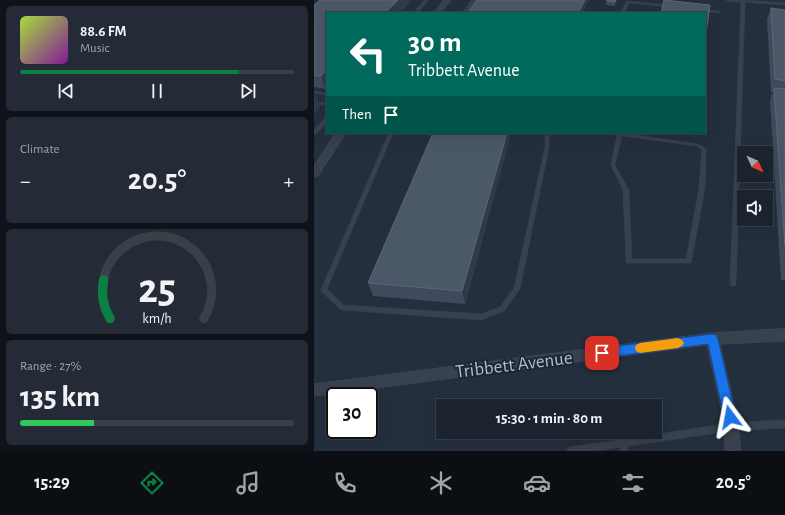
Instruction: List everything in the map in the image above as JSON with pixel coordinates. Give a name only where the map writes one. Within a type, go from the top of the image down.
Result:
[{"type":"street","points":[[438,12],[448,0]]},
{"type":"street","points":[[314,174],[340,134]]},
{"type":"street","name":"Tribbett Avenue","points":[[314,390],[712,339],[785,335]]},
{"type":"street","points":[[712,339],[730,417],[733,451]]},
{"type":"lane","points":[[416,12],[427,0]]},
{"type":"lane","points":[[465,12],[474,0]]},
{"type":"lane","points":[[728,0],[785,4]]},
{"type":"lane","points":[[623,12],[628,2],[672,6]]},
{"type":"lane","points":[[734,284],[743,2]]},
{"type":"lane","points":[[701,10],[718,12]]},
{"type":"lane","points":[[314,92],[326,94]]},
{"type":"lane","points":[[314,103],[326,104]]},
{"type":"lane","points":[[314,133],[326,120]]},
{"type":"lane","points":[[391,134],[324,290],[342,307],[481,317],[502,309],[517,289],[547,147],[547,134]]},
{"type":"lane","points":[[620,134],[698,145],[704,149],[702,188],[689,261],[629,261],[626,190],[613,165],[620,134]]},
{"type":"lane","points":[[570,451],[624,447],[731,428],[785,424]]},
{"type":"building","points":[[320,0],[398,0],[386,12],[326,12],[326,71],[321,76],[314,76],[314,5]]},
{"type":"building","points":[[477,0],[585,0],[579,12],[468,12]]},
{"type":"building","points":[[607,0],[616,0],[615,2]]},
{"type":"building","points":[[664,0],[710,5],[706,34],[706,12],[661,12]]},
{"type":"building","points":[[771,8],[785,10],[785,81],[775,79]]},
{"type":"building","points":[[774,88],[785,89],[785,246]]},
{"type":"building","points":[[433,134],[507,134],[462,291],[368,283]]},
{"type":"slow traffic","points":[[640,348],[678,343]]},
{"type":"route","points":[[602,353],[712,339],[730,417]]}]
